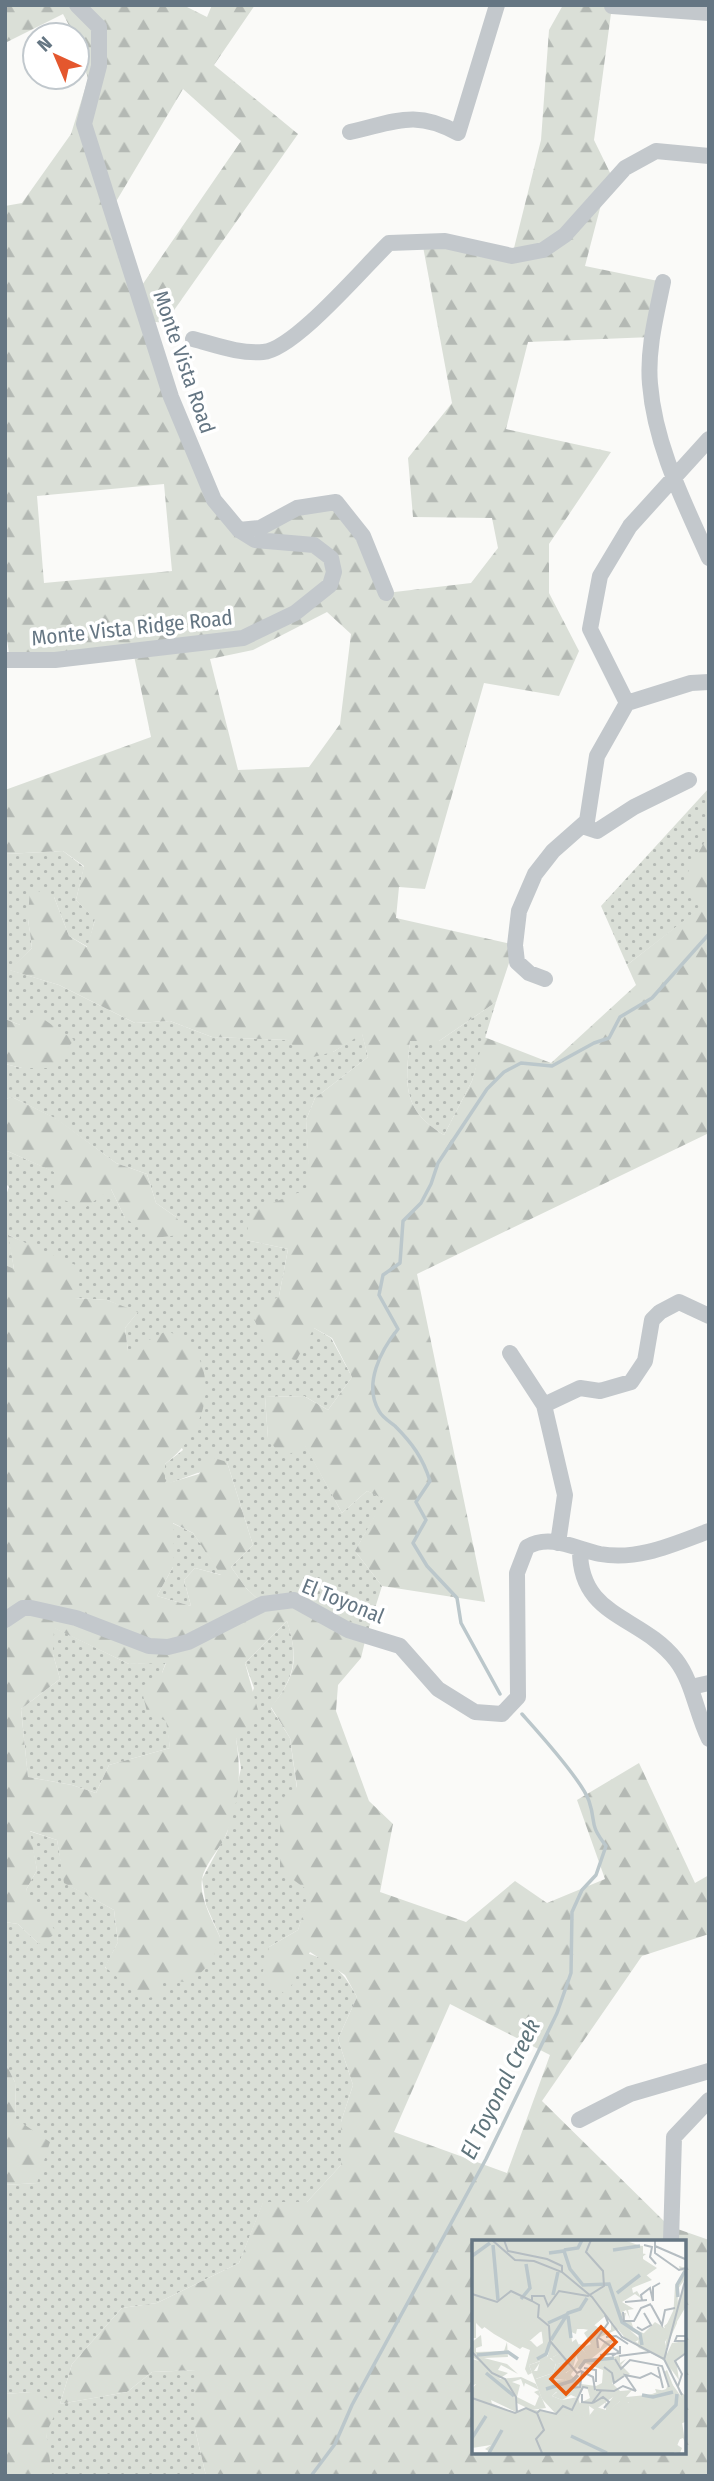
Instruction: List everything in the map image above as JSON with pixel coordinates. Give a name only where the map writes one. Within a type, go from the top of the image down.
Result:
[{"type":"street","name":"Monte Vista Road","points":[[77,5],[99,27],[99,66],[85,124],[171,397],[214,500],[239,530]]},
{"type":"street","points":[[351,132],[412,118],[438,122],[458,133],[497,5]]},
{"type":"street","points":[[612,6],[709,13]]},
{"type":"street","points":[[194,338],[241,352],[266,352],[286,343],[388,243],[445,240],[512,257],[543,250],[565,234],[625,168],[656,151],[709,156]]},
{"type":"street","points":[[663,282],[652,337],[650,383],[658,430],[673,477],[709,558]]},
{"type":"street","points":[[627,703],[590,629],[600,576],[631,526],[709,439]]},
{"type":"street","points":[[239,530],[260,527],[297,508],[336,502],[363,536],[386,593]]},
{"type":"street","name":"Monte Vista Ridge Road","points":[[5,660],[54,660],[243,638],[295,613],[330,585],[334,572],[331,558],[314,545],[255,540],[239,530]]},
{"type":"street","points":[[545,979],[529,973],[517,962],[514,945],[519,911],[535,874],[553,852],[587,821],[597,756],[627,703],[691,683],[709,682]]},
{"type":"street","points":[[582,825],[591,832],[597,831],[634,807],[690,780]]},
{"type":"street","points":[[544,1405],[580,1388],[600,1391],[631,1382],[642,1368],[649,1329],[660,1311],[679,1302],[709,1316]]},
{"type":"street","points":[[510,1353],[544,1405],[565,1495],[558,1543]]},
{"type":"street","name":"El Toyonal","points":[[5,1620],[23,1608],[31,1608],[76,1618],[149,1646],[168,1647],[188,1642],[263,1604],[294,1601],[311,1607],[348,1630],[400,1646],[448,1697],[475,1712],[492,1715],[511,1707],[518,1697],[516,1593],[521,1559],[527,1548],[537,1541],[629,1556],[649,1552],[709,1531]]},
{"type":"street","points":[[580,1549],[580,1570],[593,1597],[662,1644],[678,1662],[691,1688],[693,1703],[709,1739]]},
{"type":"street","points":[[691,1688],[709,1683]]},
{"type":"street","points":[[579,2120],[630,2094],[709,2071]]},
{"type":"street","points":[[671,2240],[674,2137],[709,2100]]},
{"type":"green space","points":[[5,5],[183,5],[207,17],[212,5],[255,5],[214,65],[298,134],[165,323],[147,321],[214,500],[238,530],[336,502],[386,593],[471,583],[498,548],[492,518],[413,517],[408,458],[452,403],[422,241],[512,256],[541,140],[549,30],[563,5],[635,5],[612,6],[594,140],[614,181],[604,193],[585,266],[663,282],[652,337],[528,342],[506,429],[611,452],[549,544],[549,593],[579,651],[559,696],[484,683],[425,889],[399,887],[396,918],[515,945],[496,1002],[439,1041],[410,1041],[407,1070],[409,1095],[420,1116],[444,1135],[472,1081],[484,1037],[551,1063],[636,985],[627,965],[705,904],[682,883],[705,841],[709,841],[709,1133],[417,1274],[485,1602],[382,1586],[355,1551],[384,1499],[367,1491],[342,1513],[305,1446],[282,1458],[268,1438],[265,1397],[304,1396],[328,1410],[352,1377],[332,1338],[314,1328],[296,1361],[266,1348],[252,1314],[279,1296],[288,1249],[246,1240],[250,1212],[297,1193],[310,1193],[306,1120],[315,1098],[368,1057],[362,1034],[333,1052],[305,1059],[288,1040],[212,1037],[170,1021],[135,1023],[59,985],[9,970],[32,948],[28,919],[30,888],[54,897],[69,936],[87,947],[95,920],[76,900],[84,866],[63,851],[5,854],[5,790],[151,737],[133,651],[10,660],[5,626],[5,206],[22,203],[71,134],[84,91],[91,91],[91,21],[67,21],[63,14],[49,21],[21,21],[21,35],[5,43]],"holes":[[[183,89],[241,141],[138,291],[111,210]],[[164,484],[172,571],[44,583],[37,496]],[[327,612],[351,634],[340,724],[309,767],[238,770],[210,659],[253,650]]]},
{"type":"green space","points":[[709,788],[706,904],[627,965],[601,906]]},
{"type":"green space","points":[[63,851],[84,867],[76,900],[95,919],[88,947],[69,936],[54,897],[28,919],[32,948],[10,970],[59,985],[135,1023],[170,1021],[212,1037],[288,1040],[333,1052],[362,1033],[368,1057],[315,1098],[306,1120],[311,1194],[246,1240],[288,1249],[279,1296],[314,1328],[331,1338],[352,1377],[328,1410],[304,1396],[265,1397],[268,1438],[305,1445],[342,1513],[367,1491],[385,1499],[355,1551],[382,1586],[366,1637],[276,1601],[263,1604],[246,1588],[231,1567],[253,1545],[227,1462],[165,1485],[165,1464],[183,1450],[128,1351],[125,1328],[137,1313],[107,1300],[75,1298],[39,1251],[9,1235],[14,1270],[5,1265],[5,1198],[9,1187],[5,1183],[5,1150],[55,1172],[111,1189],[125,1218],[176,1217],[156,1203],[147,1174],[116,1163],[56,1119],[12,1097],[5,1099],[5,1064],[22,1068],[20,1025],[5,1019],[5,854]]},
{"type":"green space","points":[[496,1002],[472,1081],[444,1135],[420,1116],[409,1095],[407,1070],[410,1041],[439,1041]]},
{"type":"green space","points":[[36,1014],[74,1040],[52,1068],[22,1068],[5,1064],[5,1019],[20,1025]]},
{"type":"green space","points":[[12,1097],[57,1119],[116,1163],[147,1174],[156,1203],[176,1217],[188,1234],[154,1238],[125,1218],[111,1189],[86,1207],[54,1197],[54,1172],[5,1150],[5,1099]]},
{"type":"green space","points":[[8,1235],[80,1267],[75,1298],[107,1300],[138,1312],[125,1328],[128,1351],[168,1330],[192,1347],[197,1354],[206,1384],[205,1399],[201,1414],[187,1442],[165,1464],[165,1484],[199,1474],[208,1456],[227,1462],[253,1545],[231,1567],[246,1588],[263,1604],[313,1591],[338,1607],[366,1637],[361,1658],[338,1685],[336,1711],[369,1801],[393,1824],[380,1892],[466,1922],[515,1881],[547,1903],[605,1879],[577,1800],[639,1763],[695,1883],[709,1875],[709,1934],[642,1956],[542,2101],[669,2226],[709,2240],[709,2476],[206,2476],[195,2429],[195,2370],[152,2372],[127,2392],[60,2404],[72,2364],[122,2308],[157,2303],[239,2263],[263,2202],[307,2202],[341,2165],[341,2122],[353,2085],[338,2039],[357,1997],[345,1975],[310,1952],[286,1995],[262,1975],[269,1947],[298,1930],[310,1892],[280,1870],[280,1800],[297,1787],[290,1738],[271,1707],[286,1686],[293,1667],[293,1647],[287,1621],[245,1663],[259,1714],[236,1739],[239,1778],[236,1804],[223,1841],[202,1879],[205,1901],[220,1937],[212,1961],[191,1983],[163,1979],[162,1995],[143,1999],[105,1967],[118,1942],[114,1910],[64,1883],[57,1840],[30,1831],[37,1870],[26,1890],[57,1933],[39,1944],[18,1924],[5,1922],[5,1265],[14,1269]],"holes":[[[173,1523],[193,1533],[221,1575],[195,1568],[184,1580],[191,1606],[157,1596],[173,1567]],[[54,1628],[129,1664],[166,1663],[162,1673],[141,1687],[147,1712],[166,1721],[170,1748],[109,1765],[96,1793],[72,1785],[28,1777],[21,1709],[60,1679],[53,1654]],[[450,2004],[550,2055],[507,2173],[394,2132]]]},
{"type":"green space","points":[[172,1523],[193,1533],[222,1575],[195,1568],[184,1580],[191,1606],[157,1596],[173,1567]]},
{"type":"green space","points":[[287,1621],[294,1657],[290,1677],[271,1708],[290,1738],[311,1892],[298,1930],[269,1947],[321,1958],[340,1973],[357,1997],[338,2039],[353,2085],[341,2122],[341,2165],[307,2202],[263,2203],[239,2263],[157,2303],[122,2308],[72,2364],[60,2404],[127,2392],[152,2372],[196,2370],[195,2429],[206,2476],[49,2476],[46,2433],[31,2392],[5,2394],[5,2185],[37,2183],[16,2119],[15,2082],[5,2062],[5,1922],[18,1924],[39,1944],[26,1890],[37,1870],[29,1831],[57,1840],[65,1883],[114,1910],[118,1942],[105,1968],[163,1979],[220,1937],[206,1905],[202,1879],[227,1833],[241,1768],[236,1739],[254,1688],[245,1663]]},
{"type":"green space","points":[[53,1627],[129,1664],[166,1662],[162,1673],[170,1748],[109,1765],[96,1793],[72,1785],[28,1777],[21,1709],[60,1679],[53,1654]]},
{"type":"green space","points":[[5,2062],[15,2082],[16,2119],[50,2142],[37,2183],[5,2185]]},
{"type":"green space","points":[[31,2392],[60,2404],[46,2433],[52,2475],[5,2476],[5,2394]]},
{"type":"waterway","name":"El Toyonal Creek","points":[[500,1694],[461,1623],[457,1598],[427,1566],[413,1543],[426,1520],[416,1502],[430,1481],[416,1451],[401,1432],[382,1415],[375,1401],[373,1379],[376,1368],[398,1329],[379,1295],[383,1275],[400,1263],[403,1221],[421,1203],[438,1163],[487,1089],[504,1072],[521,1063],[552,1066],[594,1043],[609,1038],[620,1017],[652,998],[709,934]]},
{"type":"waterway","name":"El Toyonal Creek","points":[[311,2476],[335,2444],[352,2405],[486,2159],[557,2013],[571,1973],[572,1912],[582,1890],[596,1875],[606,1846],[595,1828],[585,1792],[559,1756],[522,1714]]}]
